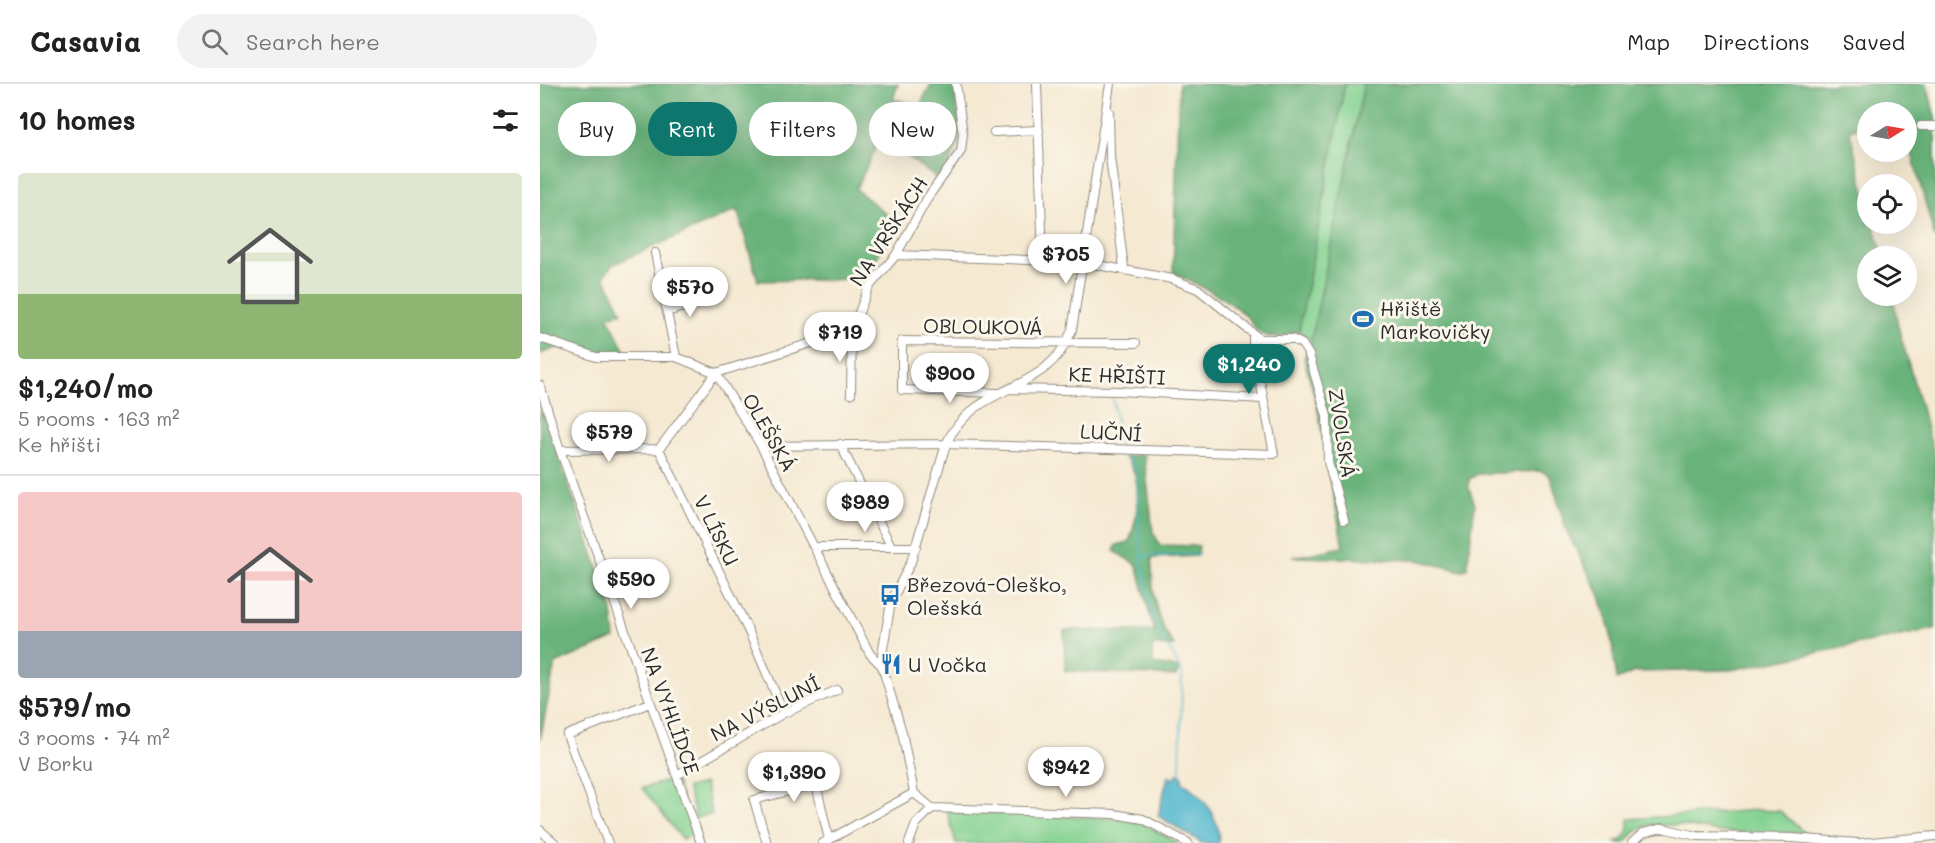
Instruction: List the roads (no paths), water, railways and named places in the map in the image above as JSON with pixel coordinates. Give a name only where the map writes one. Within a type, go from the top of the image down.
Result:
[{"type":"street","name":"NA VRŠKÁCH","points":[[851,394],[852,330],[868,287],[896,255],[928,197],[961,151],[963,134],[956,84]]},
{"type":"street","points":[[1038,84],[1043,261]]},
{"type":"street","points":[[1109,88],[1072,330],[1067,344],[1041,373],[1003,391],[962,417],[946,444],[916,547],[891,602],[882,666],[902,732],[915,793],[932,808],[1114,814],[1143,819],[1188,843]]},
{"type":"street","points":[[1109,88],[1110,158],[1124,268]]},
{"type":"street","points":[[1921,126],[1935,126]]},
{"type":"street","points":[[994,132],[1039,130]]},
{"type":"street","points":[[655,253],[676,357]]},
{"type":"street","name":"ZVOLSKÁ","points":[[896,255],[1082,262],[1124,268],[1172,279],[1198,289],[1260,339],[1292,339],[1302,344],[1310,355],[1327,416],[1328,462],[1344,520]]},
{"type":"street","points":[[667,312],[705,300]]},
{"type":"street","points":[[560,450],[658,449],[716,373],[852,330]]},
{"type":"street","points":[[1253,334],[1262,399]]},
{"type":"street","points":[[540,339],[596,357],[676,357],[716,373]]},
{"type":"street","name":"OBLOUKOVÁ","points":[[1003,391],[902,390],[902,341],[1067,344]]},
{"type":"street","points":[[1067,344],[1136,343]]},
{"type":"street","name":"OLEŠSKÁ","points":[[716,373],[761,446],[870,654],[882,666]]},
{"type":"street","name":"NA VYHLÍDCE","points":[[540,385],[560,450],[701,843]]},
{"type":"street","name":"KE HŘIŠTI","points":[[1003,391],[1118,391],[1262,399]]},
{"type":"street","name":"LUČNÍ","points":[[761,446],[946,444],[1274,454],[1262,399]]},
{"type":"street","points":[[840,444],[891,546]]},
{"type":"street","name":"V LÍSKU","points":[[658,449],[748,630],[784,713]]},
{"type":"street","points":[[815,547],[916,547]]},
{"type":"street","name":"NA VÝSLUNÍ","points":[[677,775],[784,713],[837,690]]},
{"type":"street","points":[[608,843],[567,735],[650,702]]},
{"type":"street","points":[[766,843],[754,800],[816,784],[826,842],[915,793]]},
{"type":"street","points":[[909,843],[916,824],[932,808]]},
{"type":"street","points":[[1632,843],[1643,833],[1662,828],[1697,836],[1859,843],[1935,836]]},
{"type":"street","points":[[540,830],[555,843]]},
{"type":"water","points":[[1177,774],[1182,775],[1182,781],[1209,808],[1217,824],[1219,843],[1202,843],[1158,816],[1168,776],[1174,779]]},
{"type":"waterway","points":[[1112,395],[1120,445]]},
{"type":"waterway","points":[[1121,452],[1132,462],[1136,471],[1142,560],[1154,621],[1182,675],[1180,775]]},
{"type":"waterway","points":[[1143,556],[1199,554]]},
{"type":"place","name":"Hřiště Markovičky","points":[[1363,319]]},
{"type":"place","name":"Březová-Oleško, Olešská","points":[[890,595]]},
{"type":"place","name":"U Vočka","points":[[891,664]]}]
